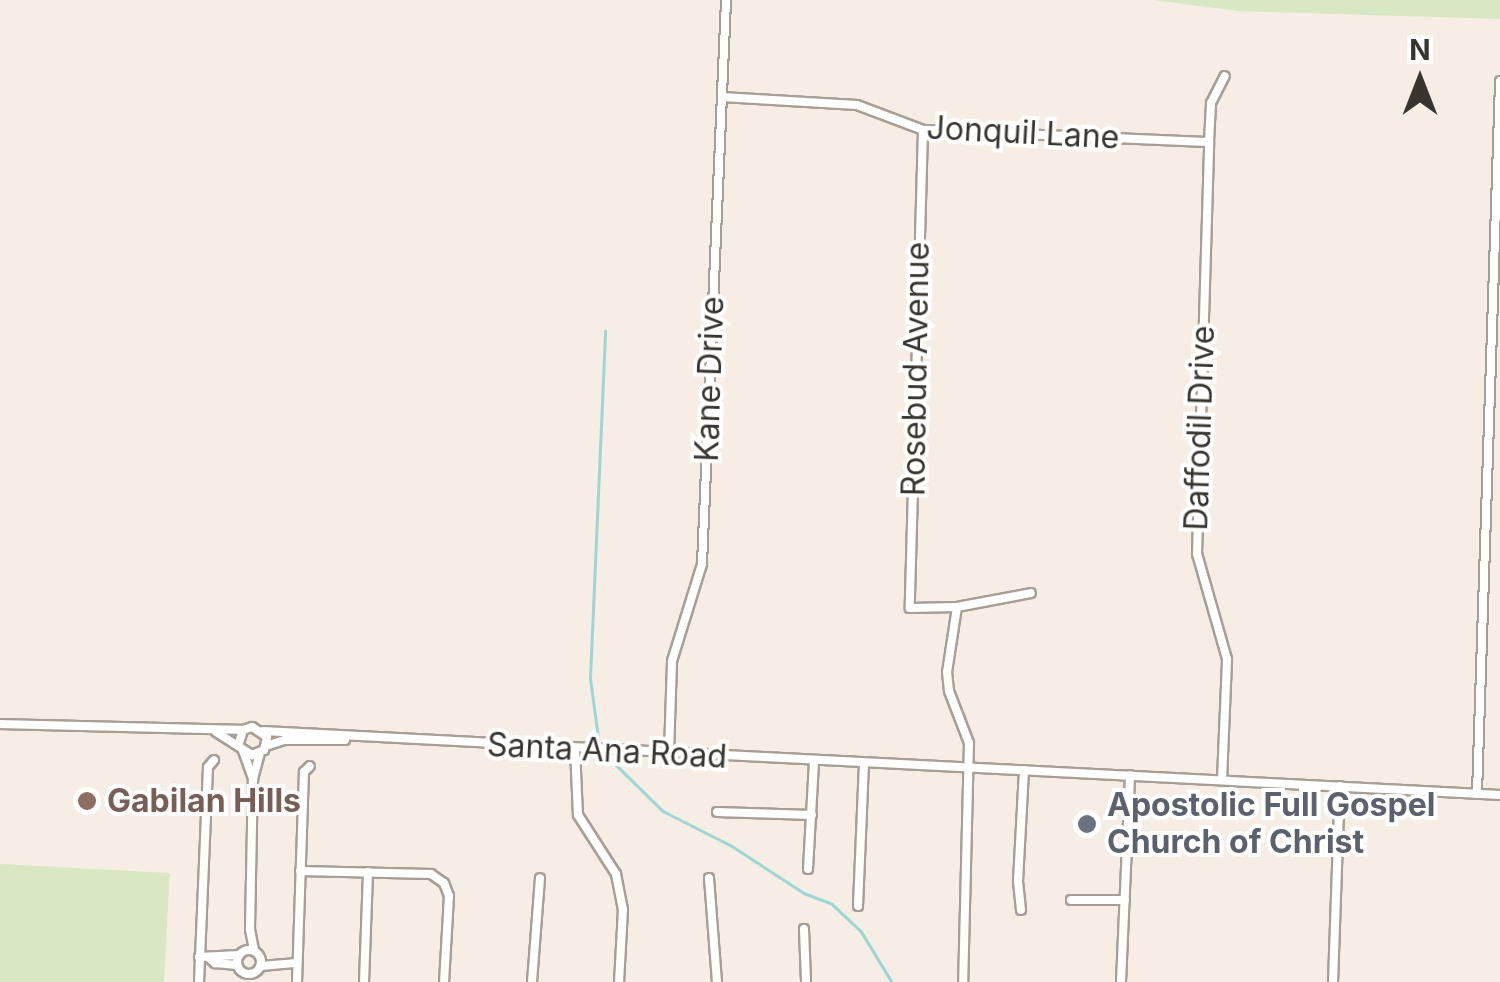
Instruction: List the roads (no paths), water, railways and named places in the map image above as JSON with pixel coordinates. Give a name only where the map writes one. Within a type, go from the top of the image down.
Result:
[{"type":"street","name":"Kane Drive","points":[[669,753],[672,661],[702,564],[726,0]]},
{"type":"street","name":"Daffodil Drive","points":[[1222,780],[1226,653],[1196,554],[1208,142],[1211,103],[1225,76]]},
{"type":"street","points":[[1477,794],[1500,81]]},
{"type":"street","name":"Jonquil Lane","points":[[722,98],[857,105],[923,130],[1208,142]]},
{"type":"street","name":"Rosebud Avenue","points":[[923,130],[910,608],[957,607]]},
{"type":"street","points":[[963,982],[968,768],[966,732],[948,690],[947,672],[957,607],[1031,593]]},
{"type":"street","name":"Santa Ana Road","points":[[0,724],[216,732],[252,727],[263,731],[316,731],[350,738]]},
{"type":"street","points":[[243,730],[241,747],[253,779]]},
{"type":"street","points":[[246,966],[253,779],[263,749],[263,731]]},
{"type":"street","name":"Santa Ana Road","points":[[216,732],[241,747],[263,749],[285,740],[350,738],[1500,795]]},
{"type":"street","points":[[576,749],[578,815],[616,874],[623,908],[620,982]]},
{"type":"street","points":[[199,982],[204,958],[208,767],[214,760]]},
{"type":"street","points":[[808,869],[814,761]]},
{"type":"street","points":[[858,906],[864,764]]},
{"type":"street","points":[[297,982],[292,963],[304,772],[310,766]]},
{"type":"street","points":[[1022,910],[1018,881],[1024,770]]},
{"type":"street","points":[[1122,982],[1130,775]]},
{"type":"street","points":[[1333,982],[1340,786]]},
{"type":"street","points":[[716,812],[812,815]]},
{"type":"street","points":[[300,871],[431,874],[444,883],[449,896],[444,982]]},
{"type":"street","points":[[364,982],[368,872]]},
{"type":"street","points":[[532,982],[540,878]]},
{"type":"street","points":[[710,878],[717,982]]},
{"type":"street","points":[[1071,900],[1125,900]]},
{"type":"street","points":[[804,928],[806,982]]},
{"type":"street","points":[[204,958],[246,966],[261,962],[292,963]]},
{"type":"street","points":[[246,966],[261,962]]},
{"type":"waterway","points":[[599,745],[590,678],[605,331]]},
{"type":"waterway","points":[[602,751],[663,811],[732,846],[804,893],[832,904],[861,931],[892,982]]},
{"type":"place","name":"Gabilan Hills","points":[[87,801]]},
{"type":"place","name":"Apostolic Full Gospel Church of Christ","points":[[1087,824]]}]
